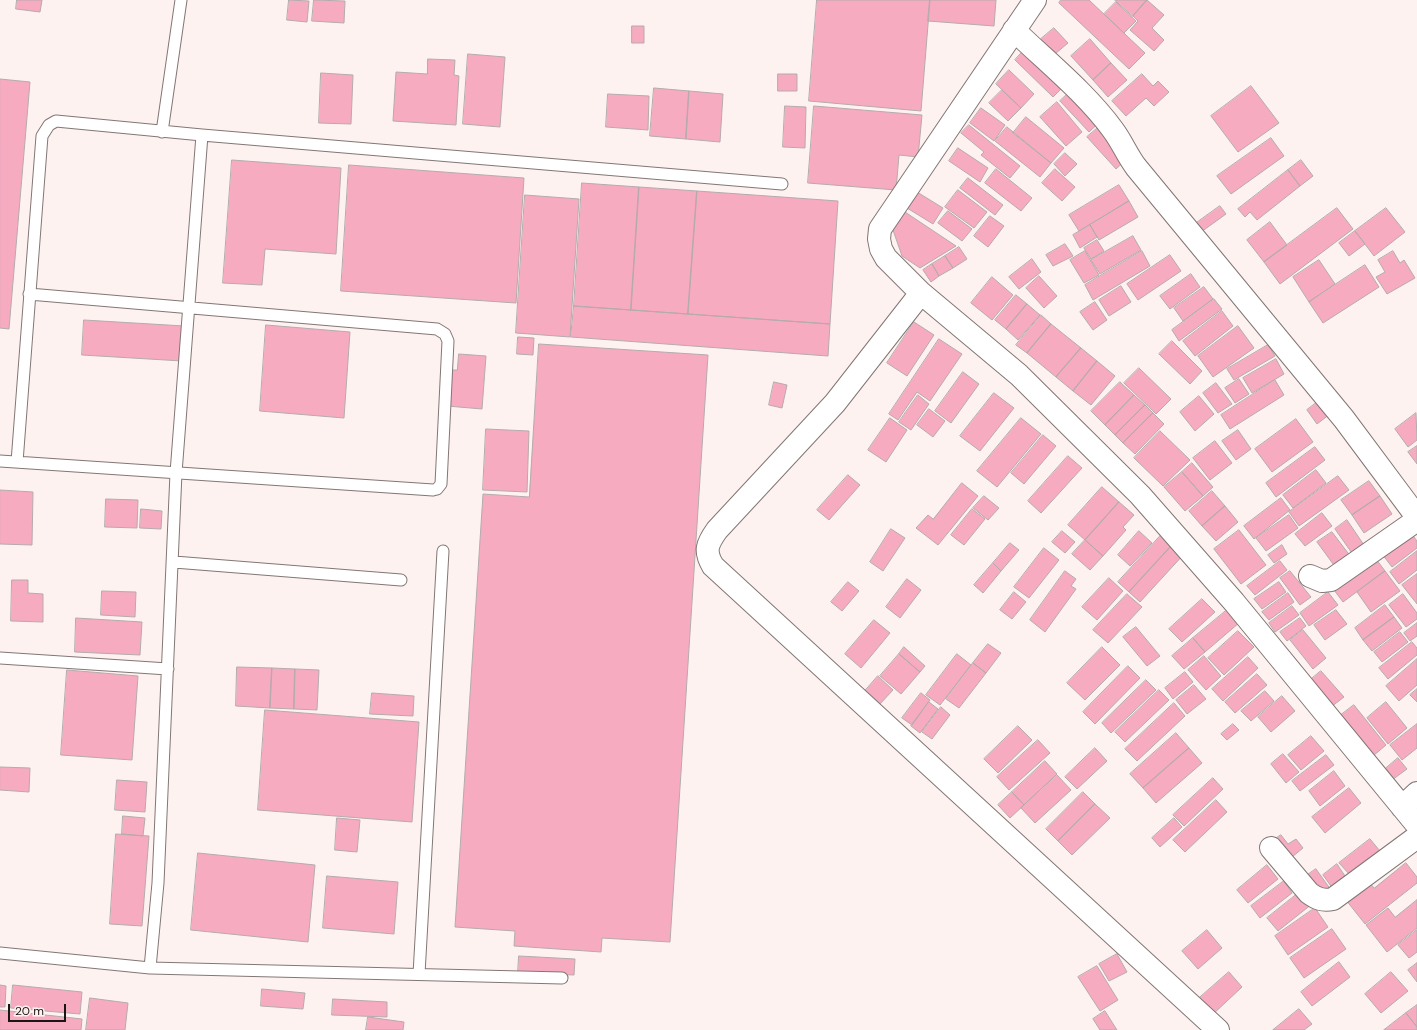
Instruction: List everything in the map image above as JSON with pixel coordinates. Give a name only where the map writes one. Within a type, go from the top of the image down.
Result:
[{"type":"street","points":[[1035,0],[880,229],[879,239],[881,250],[886,258],[921,293],[1019,375],[1140,495],[1409,800],[1417,825]]},
{"type":"street","points":[[1014,30],[1102,116],[1113,130],[1136,167],[1344,419],[1417,517]]},
{"type":"street","points":[[921,293],[835,403],[717,530],[707,548],[708,558],[713,566],[1212,1028]]},
{"type":"street","points":[[1310,576],[1322,581],[1331,580],[1417,520]]},
{"type":"street","points":[[1271,848],[1309,894],[1325,901],[1333,899],[1417,837]]},
{"type":"lane","points":[[162,132],[181,0]]},
{"type":"lane","points":[[17,462],[42,136],[44,131],[56,121],[162,132],[782,184]]},
{"type":"lane","points":[[150,968],[158,883],[174,562],[176,473],[190,307],[202,135]]},
{"type":"lane","points":[[0,460],[433,490],[441,484],[448,341],[444,334],[437,329],[29,294]]},
{"type":"lane","points":[[419,974],[443,551]]},
{"type":"lane","points":[[174,562],[401,580]]},
{"type":"lane","points":[[0,658],[168,669]]},
{"type":"lane","points":[[0,953],[150,968],[562,978]]},
{"type":"building","points":[[17,0],[42,0],[40,12],[16,9]]},
{"type":"building","points":[[289,0],[309,1],[307,22],[287,20]]},
{"type":"building","points":[[314,0],[345,1],[344,23],[312,21]]},
{"type":"building","points":[[817,0],[930,0],[921,111],[809,101]]},
{"type":"building","points":[[930,0],[996,0],[994,26],[928,21]]},
{"type":"building","points":[[1061,0],[1089,0],[1145,53],[1129,69],[1059,3]]},
{"type":"building","points":[[1115,0],[1147,0],[1133,16]]},
{"type":"building","points":[[1147,0],[1164,15],[1152,28],[1164,40],[1154,51],[1130,30],[1138,21],[1133,16]]},
{"type":"building","points":[[1116,2],[1136,21],[1124,33],[1104,14]]},
{"type":"building","points":[[632,26],[644,26],[644,43],[632,43]]},
{"type":"building","points":[[1054,28],[1068,43],[1055,54],[1041,39]]},
{"type":"building","points":[[1090,39],[1111,63],[1093,80],[1071,56]]},
{"type":"building","points":[[1027,47],[1065,85],[1053,97],[1015,60]]},
{"type":"building","points":[[468,54],[505,57],[500,127],[463,124]]},
{"type":"building","points":[[428,59],[455,60],[454,75],[459,76],[456,125],[393,121],[396,72],[427,74]]},
{"type":"building","points":[[1111,63],[1127,80],[1108,97],[1093,80]]},
{"type":"building","points":[[1009,70],[1034,94],[1021,108],[996,84]]},
{"type":"building","points":[[321,73],[353,75],[351,124],[319,123]]},
{"type":"building","points":[[778,74],[797,74],[797,91],[778,91]]},
{"type":"building","points":[[1142,74],[1153,86],[1158,81],[1169,92],[1154,106],[1146,98],[1126,116],[1112,101]]},
{"type":"building","points":[[0,79],[30,82],[9,329],[0,328]]},
{"type":"building","points":[[1251,86],[1279,123],[1238,152],[1211,116]]},
{"type":"building","points":[[654,88],[689,91],[686,139],[650,136]]},
{"type":"building","points":[[1073,89],[1102,120],[1089,132],[1060,101]]},
{"type":"building","points":[[1002,90],[1021,108],[1008,121],[989,103]]},
{"type":"building","points":[[689,91],[723,94],[720,142],[686,139]]},
{"type":"building","points":[[608,94],[649,96],[648,130],[606,127]]},
{"type":"building","points":[[1057,102],[1082,132],[1066,146],[1040,117]]},
{"type":"building","points":[[785,106],[806,107],[805,148],[783,147]]},
{"type":"building","points":[[814,106],[922,115],[918,157],[899,155],[896,190],[808,183]]},
{"type":"building","points":[[981,108],[1005,125],[994,141],[970,123]]},
{"type":"building","points":[[1026,117],[1064,148],[1051,163],[1013,133]]},
{"type":"building","points":[[969,125],[1020,166],[1010,178],[981,155],[984,152],[961,133]]},
{"type":"building","points":[[1100,126],[1128,158],[1116,169],[1087,137]]},
{"type":"building","points":[[1007,127],[1051,163],[1040,177],[995,141]]},
{"type":"building","points":[[1271,138],[1284,156],[1231,194],[1217,176]]},
{"type":"building","points":[[958,148],[988,168],[980,182],[949,161]]},
{"type":"building","points":[[1065,153],[1077,164],[1065,176],[1054,164]]},
{"type":"building","points":[[232,160],[341,168],[336,254],[265,249],[262,285],[223,283]]},
{"type":"building","points":[[1301,160],[1313,176],[1300,186],[1288,170]]},
{"type":"building","points":[[349,165],[524,178],[516,303],[341,291]]},
{"type":"building","points":[[996,169],[1032,198],[1021,211],[985,183]]},
{"type":"building","points":[[1055,169],[1075,187],[1062,201],[1042,183]]},
{"type":"building","points":[[1288,170],[1300,186],[1257,220],[1250,212],[1245,217],[1238,209]]},
{"type":"building","points":[[968,178],[1003,205],[995,215],[960,188]]},
{"type":"building","points":[[582,183],[639,187],[631,310],[574,306]]},
{"type":"building","points":[[1119,185],[1129,201],[1079,231],[1069,215]]},
{"type":"building","points":[[639,187],[697,191],[688,314],[631,310]]},
{"type":"building","points":[[958,190],[987,212],[974,228],[945,207]]},
{"type":"building","points":[[697,191],[838,201],[830,324],[688,314]]},
{"type":"building","points":[[917,192],[943,208],[933,224],[907,208]]},
{"type":"building","points":[[525,195],[579,199],[570,337],[516,333]]},
{"type":"building","points":[[1129,201],[1138,217],[1099,240],[1090,225]]},
{"type":"building","points":[[1220,206],[1226,214],[1201,232],[1195,224]]},
{"type":"building","points":[[1337,208],[1353,229],[1280,284],[1264,262]]},
{"type":"building","points":[[1386,208],[1405,232],[1374,256],[1355,231]]},
{"type":"building","points":[[948,211],[972,229],[962,241],[938,223]]},
{"type":"building","points":[[905,212],[956,246],[920,268],[902,256],[893,230]]},
{"type":"building","points":[[990,216],[1004,226],[988,247],[974,236]]},
{"type":"building","points":[[1270,222],[1287,245],[1264,262],[1247,240]]},
{"type":"building","points":[[1090,225],[1097,237],[1080,248],[1073,235]]},
{"type":"building","points":[[1355,231],[1365,244],[1349,256],[1339,243]]},
{"type":"building","points":[[1133,236],[1141,250],[1100,274],[1091,260]]},
{"type":"building","points":[[1097,240],[1104,251],[1091,259],[1084,248]]},
{"type":"building","points":[[1065,244],[1073,256],[1053,266],[1046,255]]},
{"type":"building","points":[[959,247],[967,259],[953,268],[945,256]]},
{"type":"building","points":[[1085,251],[1099,275],[1084,283],[1070,260]]},
{"type":"building","points":[[1142,251],[1150,266],[1093,300],[1085,285]]},
{"type":"building","points":[[1393,251],[1400,263],[1404,260],[1415,278],[1387,294],[1376,277],[1385,272],[1378,260]]},
{"type":"building","points":[[1170,255],[1181,271],[1138,300],[1127,284]]},
{"type":"building","points":[[945,256],[953,268],[939,276],[932,264]]},
{"type":"building","points":[[1032,259],[1041,272],[1019,289],[1009,277]]},
{"type":"building","points":[[1319,260],[1335,284],[1309,302],[1293,277]]},
{"type":"building","points":[[932,264],[939,276],[931,282],[923,270]]},
{"type":"building","points":[[1365,265],[1379,287],[1323,323],[1309,302]]},
{"type":"building","points":[[1191,274],[1200,287],[1170,309],[1160,296]]},
{"type":"building","points":[[1039,276],[1057,296],[1044,308],[1026,288]]},
{"type":"building","points":[[992,277],[1013,295],[992,320],[971,303]]},
{"type":"building","points":[[1121,286],[1131,302],[1109,316],[1099,300]]},
{"type":"building","points":[[1204,287],[1213,299],[1183,321],[1174,308]]},
{"type":"building","points":[[1016,295],[1027,304],[1006,329],[995,320]]},
{"type":"building","points":[[1214,299],[1222,309],[1179,341],[1172,330]]},
{"type":"building","points":[[1095,302],[1107,320],[1093,330],[1080,312]]},
{"type":"building","points":[[1027,304],[1040,315],[1018,340],[1006,329]]},
{"type":"building","points":[[574,306],[830,324],[828,356],[571,337]]},
{"type":"building","points":[[1222,311],[1233,326],[1195,356],[1183,341]]},
{"type":"building","points":[[1041,315],[1051,324],[1027,353],[1016,345]]},
{"type":"building","points":[[84,320],[184,326],[182,361],[82,355]]},
{"type":"building","points":[[914,322],[934,335],[907,376],[887,363]]},
{"type":"building","points":[[1051,324],[1081,348],[1056,377],[1027,353]]},
{"type":"building","points":[[266,325],[350,332],[344,418],[260,411]]},
{"type":"building","points":[[1238,326],[1254,348],[1213,377],[1198,356]]},
{"type":"building","points":[[518,337],[534,338],[533,355],[517,354]]},
{"type":"building","points":[[939,339],[962,354],[930,401],[917,392],[898,420],[889,414]]},
{"type":"building","points":[[1172,341],[1202,371],[1190,384],[1159,354]]},
{"type":"building","points":[[539,344],[708,355],[670,942],[602,938],[601,952],[514,946],[515,931],[455,927],[483,494],[529,497]]},
{"type":"building","points":[[1268,345],[1275,356],[1234,380],[1227,369]]},
{"type":"building","points":[[1081,348],[1097,361],[1073,391],[1056,377]]},
{"type":"building","points":[[459,354],[486,356],[482,409],[447,406],[450,370],[457,370]]},
{"type":"building","points":[[1276,359],[1284,374],[1252,393],[1243,378]]},
{"type":"building","points":[[1097,361],[1115,376],[1091,405],[1073,391]]},
{"type":"building","points":[[1139,368],[1171,399],[1156,414],[1124,383]]},
{"type":"building","points":[[963,372],[979,384],[951,423],[935,411]]},
{"type":"building","points":[[1239,379],[1249,394],[1235,403],[1225,388]]},
{"type":"building","points":[[1275,380],[1284,395],[1230,429],[1221,415]]},
{"type":"building","points":[[774,382],[787,385],[782,408],[769,405]]},
{"type":"building","points":[[1120,382],[1134,395],[1105,425],[1091,411]]},
{"type":"building","points":[[1216,383],[1232,404],[1218,413],[1203,393]]},
{"type":"building","points":[[994,393],[1014,408],[980,451],[960,436]]},
{"type":"building","points":[[918,395],[929,404],[911,430],[899,422]]},
{"type":"building","points":[[1134,395],[1145,405],[1115,435],[1105,425]]},
{"type":"building","points":[[1199,396],[1214,414],[1195,431],[1180,412]]},
{"type":"building","points":[[1324,397],[1334,411],[1317,424],[1307,410]]},
{"type":"building","points":[[1145,405],[1153,413],[1123,443],[1115,435]]},
{"type":"building","points":[[929,409],[945,421],[933,437],[917,425]]},
{"type":"building","points":[[1153,413],[1164,424],[1135,454],[1123,443]]},
{"type":"building","points":[[1416,413],[1417,440],[1408,447],[1395,429]]},
{"type":"building","points":[[890,418],[907,430],[886,462],[868,450]]},
{"type":"building","points":[[1021,418],[1041,434],[997,487],[977,471]]},
{"type":"building","points":[[1296,419],[1313,442],[1272,472],[1255,449]]},
{"type":"building","points":[[486,429],[529,431],[527,492],[483,490]]},
{"type":"building","points":[[1238,430],[1251,449],[1236,460],[1222,441]]},
{"type":"building","points":[[1160,431],[1190,460],[1163,486],[1134,458]]},
{"type":"building","points":[[1043,435],[1056,446],[1024,484],[1011,473]]},
{"type":"building","points":[[1215,441],[1232,463],[1210,480],[1193,458]]},
{"type":"building","points":[[1417,446],[1417,464],[1408,452]]},
{"type":"building","points":[[1315,447],[1325,460],[1276,497],[1266,483]]},
{"type":"building","points":[[1068,456],[1082,468],[1041,513],[1028,501]]},
{"type":"building","points":[[1192,463],[1213,487],[1203,496],[1182,472]]},
{"type":"building","points":[[1316,470],[1326,483],[1293,508],[1283,495]]},
{"type":"building","points":[[1182,472],[1203,496],[1185,511],[1164,487]]},
{"type":"building","points":[[848,475],[860,485],[829,520],[817,510]]},
{"type":"building","points":[[1338,476],[1349,490],[1299,526],[1289,512]]},
{"type":"building","points":[[1369,481],[1380,496],[1352,515],[1341,500]]},
{"type":"building","points":[[962,483],[978,496],[938,545],[916,528],[928,515],[933,519]]},
{"type":"building","points":[[1102,487],[1119,502],[1085,540],[1068,525]]},
{"type":"building","points":[[0,490],[33,492],[32,545],[0,544]]},
{"type":"building","points":[[1212,491],[1225,506],[1202,526],[1189,511]]},
{"type":"building","points":[[984,496],[999,508],[988,520],[973,508]]},
{"type":"building","points":[[1380,496],[1392,514],[1364,533],[1352,515]]},
{"type":"building","points":[[1281,498],[1290,510],[1254,539],[1244,526]]},
{"type":"building","points":[[106,499],[138,500],[137,528],[105,527]]},
{"type":"building","points":[[1119,502],[1134,515],[1123,527],[1126,530],[1103,556],[1085,540]]},
{"type":"building","points":[[1225,506],[1238,522],[1216,541],[1202,526]]},
{"type":"building","points":[[141,509],[162,511],[161,529],[140,528]]},
{"type":"building","points":[[972,509],[985,519],[964,545],[951,535]]},
{"type":"building","points":[[1322,513],[1332,526],[1305,546],[1295,534]]},
{"type":"building","points":[[1289,515],[1298,528],[1266,551],[1256,538]]},
{"type":"building","points":[[1347,520],[1366,548],[1354,556],[1335,529]]},
{"type":"building","points":[[891,529],[905,538],[883,571],[870,562]]},
{"type":"building","points":[[1239,530],[1266,565],[1241,584],[1214,549]]},
{"type":"building","points":[[1062,531],[1075,542],[1065,553],[1052,542]]},
{"type":"building","points":[[1139,531],[1152,543],[1130,566],[1118,555]]},
{"type":"building","points":[[1332,532],[1351,557],[1336,568],[1317,542]]},
{"type":"building","points":[[1410,532],[1417,541],[1417,548],[1392,567],[1382,554]]},
{"type":"building","points":[[1163,533],[1174,543],[1129,592],[1118,582]]},
{"type":"building","points":[[1085,540],[1103,556],[1090,570],[1072,554]]},
{"type":"building","points":[[1010,543],[1019,550],[1001,571],[993,563]]},
{"type":"building","points":[[1174,543],[1185,553],[1140,602],[1129,592]]},
{"type":"building","points":[[1282,545],[1287,554],[1274,563],[1268,555]]},
{"type":"building","points":[[1044,548],[1059,560],[1029,598],[1014,587]]},
{"type":"building","points":[[1417,551],[1417,570],[1399,584],[1390,572]]},
{"type":"building","points":[[1373,555],[1385,571],[1343,602],[1331,586]]},
{"type":"building","points":[[1280,561],[1287,570],[1255,595],[1247,586]]},
{"type":"building","points":[[993,563],[1001,571],[983,593],[974,585]]},
{"type":"building","points":[[1065,571],[1076,579],[1071,586],[1076,589],[1045,632],[1030,620]]},
{"type":"building","points":[[1290,571],[1311,597],[1300,605],[1280,578]]},
{"type":"building","points":[[1385,571],[1400,591],[1371,612],[1357,592]]},
{"type":"building","points":[[1417,574],[1417,604],[1402,585]]},
{"type":"building","points":[[1109,578],[1123,591],[1097,620],[1082,607]]},
{"type":"building","points":[[907,579],[921,590],[900,618],[886,607]]},
{"type":"building","points":[[12,580],[28,580],[28,593],[43,594],[43,622],[11,621]]},
{"type":"building","points":[[848,582],[859,591],[842,611],[831,602]]},
{"type":"building","points":[[1279,582],[1286,592],[1262,609],[1254,599]]},
{"type":"building","points":[[102,591],[136,592],[135,617],[101,615]]},
{"type":"building","points":[[1014,592],[1026,602],[1012,619],[1000,610]]},
{"type":"building","points":[[1328,592],[1338,605],[1309,626],[1300,613]]},
{"type":"building","points":[[1288,593],[1294,602],[1269,620],[1262,612]]},
{"type":"building","points":[[1127,594],[1142,607],[1108,643],[1093,630]]},
{"type":"building","points":[[1403,594],[1417,613],[1417,619],[1406,627],[1389,605]]},
{"type":"building","points":[[1202,599],[1215,612],[1182,642],[1169,629]]},
{"type":"building","points":[[1385,605],[1394,617],[1363,640],[1355,628]]},
{"type":"building","points":[[1292,606],[1299,615],[1275,632],[1269,623]]},
{"type":"building","points":[[1227,610],[1239,623],[1205,652],[1193,638]]},
{"type":"building","points":[[1336,610],[1347,624],[1325,640],[1314,625]]},
{"type":"building","points":[[1394,617],[1402,628],[1372,651],[1363,640]]},
{"type":"building","points":[[76,618],[142,622],[140,655],[75,652]]},
{"type":"building","points":[[1300,618],[1306,626],[1287,641],[1280,632]]},
{"type":"building","points":[[874,620],[890,633],[861,668],[845,654]]},
{"type":"building","points":[[1417,623],[1417,636],[1410,641],[1404,633]]},
{"type":"building","points":[[1136,627],[1160,656],[1147,666],[1123,637]]},
{"type":"building","points":[[1303,630],[1326,658],[1313,669],[1290,640]]},
{"type":"building","points":[[1238,631],[1254,647],[1224,675],[1208,658]]},
{"type":"building","points":[[1400,632],[1408,642],[1382,662],[1374,652]]},
{"type":"building","points":[[1193,638],[1205,652],[1184,669],[1172,656]]},
{"type":"building","points":[[1412,642],[1417,648],[1417,655],[1388,679],[1379,668]]},
{"type":"building","points":[[988,644],[1001,653],[986,673],[973,663]]},
{"type":"building","points":[[904,647],[925,666],[920,672],[899,654]]},
{"type":"building","points":[[1102,647],[1120,665],[1085,700],[1067,683]]},
{"type":"building","points":[[899,654],[920,672],[901,694],[880,676]]},
{"type":"building","points":[[957,654],[971,665],[940,705],[926,695]]},
{"type":"building","points":[[1204,656],[1221,676],[1206,690],[1188,670]]},
{"type":"building","points":[[1248,657],[1258,668],[1223,701],[1212,689]]},
{"type":"building","points":[[1417,659],[1417,685],[1399,701],[1386,686]]},
{"type":"building","points":[[973,663],[986,673],[959,708],[946,699]]},
{"type":"building","points":[[1128,666],[1140,678],[1095,724],[1083,712]]},
{"type":"building","points":[[237,667],[272,668],[270,708],[236,706]]},
{"type":"building","points":[[272,668],[295,669],[294,709],[270,708]]},
{"type":"building","points":[[295,669],[319,670],[317,710],[294,709]]},
{"type":"building","points":[[67,670],[138,676],[132,760],[61,755]]},
{"type":"building","points":[[1321,671],[1344,697],[1331,707],[1309,681]]},
{"type":"building","points":[[1185,672],[1193,682],[1173,699],[1165,688]]},
{"type":"building","points":[[1257,674],[1267,685],[1235,713],[1225,702]]},
{"type":"building","points":[[878,676],[893,690],[879,705],[864,692]]},
{"type":"building","points":[[1146,680],[1156,690],[1111,733],[1102,723]]},
{"type":"building","points":[[1194,685],[1206,699],[1187,714],[1176,700]]},
{"type":"building","points":[[1417,689],[1417,702],[1410,695]]},
{"type":"building","points":[[1159,690],[1169,700],[1125,742],[1115,732]]},
{"type":"building","points":[[1265,691],[1274,701],[1251,721],[1241,711]]},
{"type":"building","points":[[372,693],[414,696],[413,716],[370,714]]},
{"type":"building","points":[[921,693],[930,700],[912,725],[902,718]]},
{"type":"building","points":[[1282,696],[1295,711],[1271,732],[1258,717]]},
{"type":"building","points":[[929,702],[938,709],[920,733],[911,726]]},
{"type":"building","points":[[1386,702],[1407,728],[1388,744],[1367,718]]},
{"type":"building","points":[[1174,703],[1185,716],[1137,761],[1125,749]]},
{"type":"building","points":[[1354,705],[1386,745],[1373,756],[1341,715]]},
{"type":"building","points":[[941,707],[950,715],[932,739],[922,732]]},
{"type":"building","points":[[265,710],[419,722],[412,822],[258,810]]},
{"type":"building","points":[[1233,724],[1239,730],[1227,740],[1221,734]]},
{"type":"building","points":[[1417,724],[1417,748],[1402,760],[1390,745]]},
{"type":"building","points":[[1018,726],[1032,740],[998,773],[984,759]]},
{"type":"building","points":[[1176,733],[1189,748],[1143,788],[1130,774]]},
{"type":"building","points":[[1311,736],[1324,751],[1301,770],[1288,755]]},
{"type":"building","points":[[1038,740],[1050,753],[1009,790],[997,777]]},
{"type":"building","points":[[1095,748],[1107,761],[1077,789],[1065,777]]},
{"type":"building","points":[[1189,748],[1202,763],[1156,803],[1143,788]]},
{"type":"building","points":[[1283,754],[1299,772],[1286,783],[1271,764]]},
{"type":"building","points":[[1326,755],[1334,765],[1300,791],[1292,781]]},
{"type":"building","points":[[1398,758],[1407,769],[1392,780],[1384,770]]},
{"type":"building","points":[[1045,761],[1057,774],[1024,805],[1012,792]]},
{"type":"building","points":[[0,767],[30,768],[29,792],[0,790]]},
{"type":"building","points":[[1334,771],[1345,786],[1320,806],[1309,791]]},
{"type":"building","points":[[1057,775],[1071,790],[1035,823],[1021,808]]},
{"type":"building","points":[[1213,778],[1223,789],[1184,826],[1173,815]]},
{"type":"building","points":[[117,780],[147,782],[145,812],[115,810]]},
{"type":"building","points":[[1349,788],[1361,803],[1325,833],[1312,817]]},
{"type":"building","points":[[1012,792],[1024,805],[1010,818],[998,805]]},
{"type":"building","points":[[1083,792],[1095,804],[1058,841],[1046,829]]},
{"type":"building","points":[[1216,800],[1227,812],[1185,852],[1173,840]]},
{"type":"building","points":[[1095,804],[1110,818],[1072,855],[1058,841]]},
{"type":"building","points":[[123,816],[145,818],[143,836],[122,834]]},
{"type":"building","points":[[337,818],[360,820],[357,852],[335,850]]},
{"type":"building","points":[[1174,818],[1182,827],[1160,847],[1152,838]]},
{"type":"building","points":[[116,834],[149,836],[142,926],[110,924]]},
{"type":"building","points":[[1281,835],[1288,844],[1296,839],[1303,848],[1286,862],[1271,842]]},
{"type":"building","points":[[1370,839],[1380,851],[1350,875],[1339,863]]},
{"type":"building","points":[[198,853],[315,865],[308,942],[191,930]]},
{"type":"building","points":[[1406,863],[1417,877],[1417,883],[1365,924],[1346,900],[1369,882],[1374,888]]},
{"type":"building","points":[[1337,864],[1347,879],[1333,889],[1323,875]]},
{"type":"building","points":[[1267,865],[1278,879],[1248,903],[1237,890]]},
{"type":"building","points":[[1316,869],[1331,890],[1321,898],[1306,876]]},
{"type":"building","points":[[327,876],[398,882],[394,934],[323,928]]},
{"type":"building","points":[[1284,881],[1292,893],[1260,918],[1251,906]]},
{"type":"building","points":[[1301,891],[1312,904],[1278,931],[1267,918]]},
{"type":"building","points":[[1417,900],[1417,928],[1387,952],[1366,925],[1388,908],[1395,917]]},
{"type":"building","points":[[1315,908],[1328,927],[1288,955],[1275,936]]},
{"type":"building","points":[[1332,929],[1346,949],[1304,978],[1290,958]]},
{"type":"building","points":[[1207,930],[1222,948],[1198,969],[1182,951]]},
{"type":"building","points":[[1417,930],[1417,952],[1409,958],[1398,945]]},
{"type":"building","points":[[1117,954],[1127,972],[1109,981],[1099,964]]},
{"type":"building","points":[[519,956],[575,959],[574,975],[518,973]]},
{"type":"building","points":[[1339,962],[1350,977],[1312,1006],[1301,992]]},
{"type":"building","points":[[1417,963],[1417,982],[1408,970]]},
{"type":"building","points":[[1097,966],[1118,1000],[1100,1011],[1078,977]]},
{"type":"building","points":[[1229,972],[1242,987],[1211,1016],[1197,1000]]},
{"type":"building","points":[[1391,972],[1408,991],[1381,1013],[1365,994]]},
{"type":"building","points":[[0,985],[6,986],[5,1007],[0,1007]]},
{"type":"building","points":[[13,985],[82,992],[80,1014],[11,1008]]},
{"type":"building","points":[[262,989],[305,993],[303,1009],[261,1006]]},
{"type":"building","points":[[90,998],[128,1003],[125,1030],[86,1030]]},
{"type":"building","points":[[333,999],[387,1002],[387,1017],[332,1015]]},
{"type":"building","points":[[1417,1005],[1417,1027],[1406,1013]]},
{"type":"building","points":[[1299,1009],[1312,1024],[1304,1030],[1273,1030]]},
{"type":"building","points":[[0,1010],[82,1019],[81,1030],[0,1030]]},
{"type":"building","points":[[1105,1011],[1117,1030],[1100,1030],[1093,1019]]},
{"type":"building","points":[[1406,1013],[1417,1027],[1417,1030],[1384,1030]]},
{"type":"building","points":[[368,1017],[404,1022],[403,1030],[366,1030]]}]
